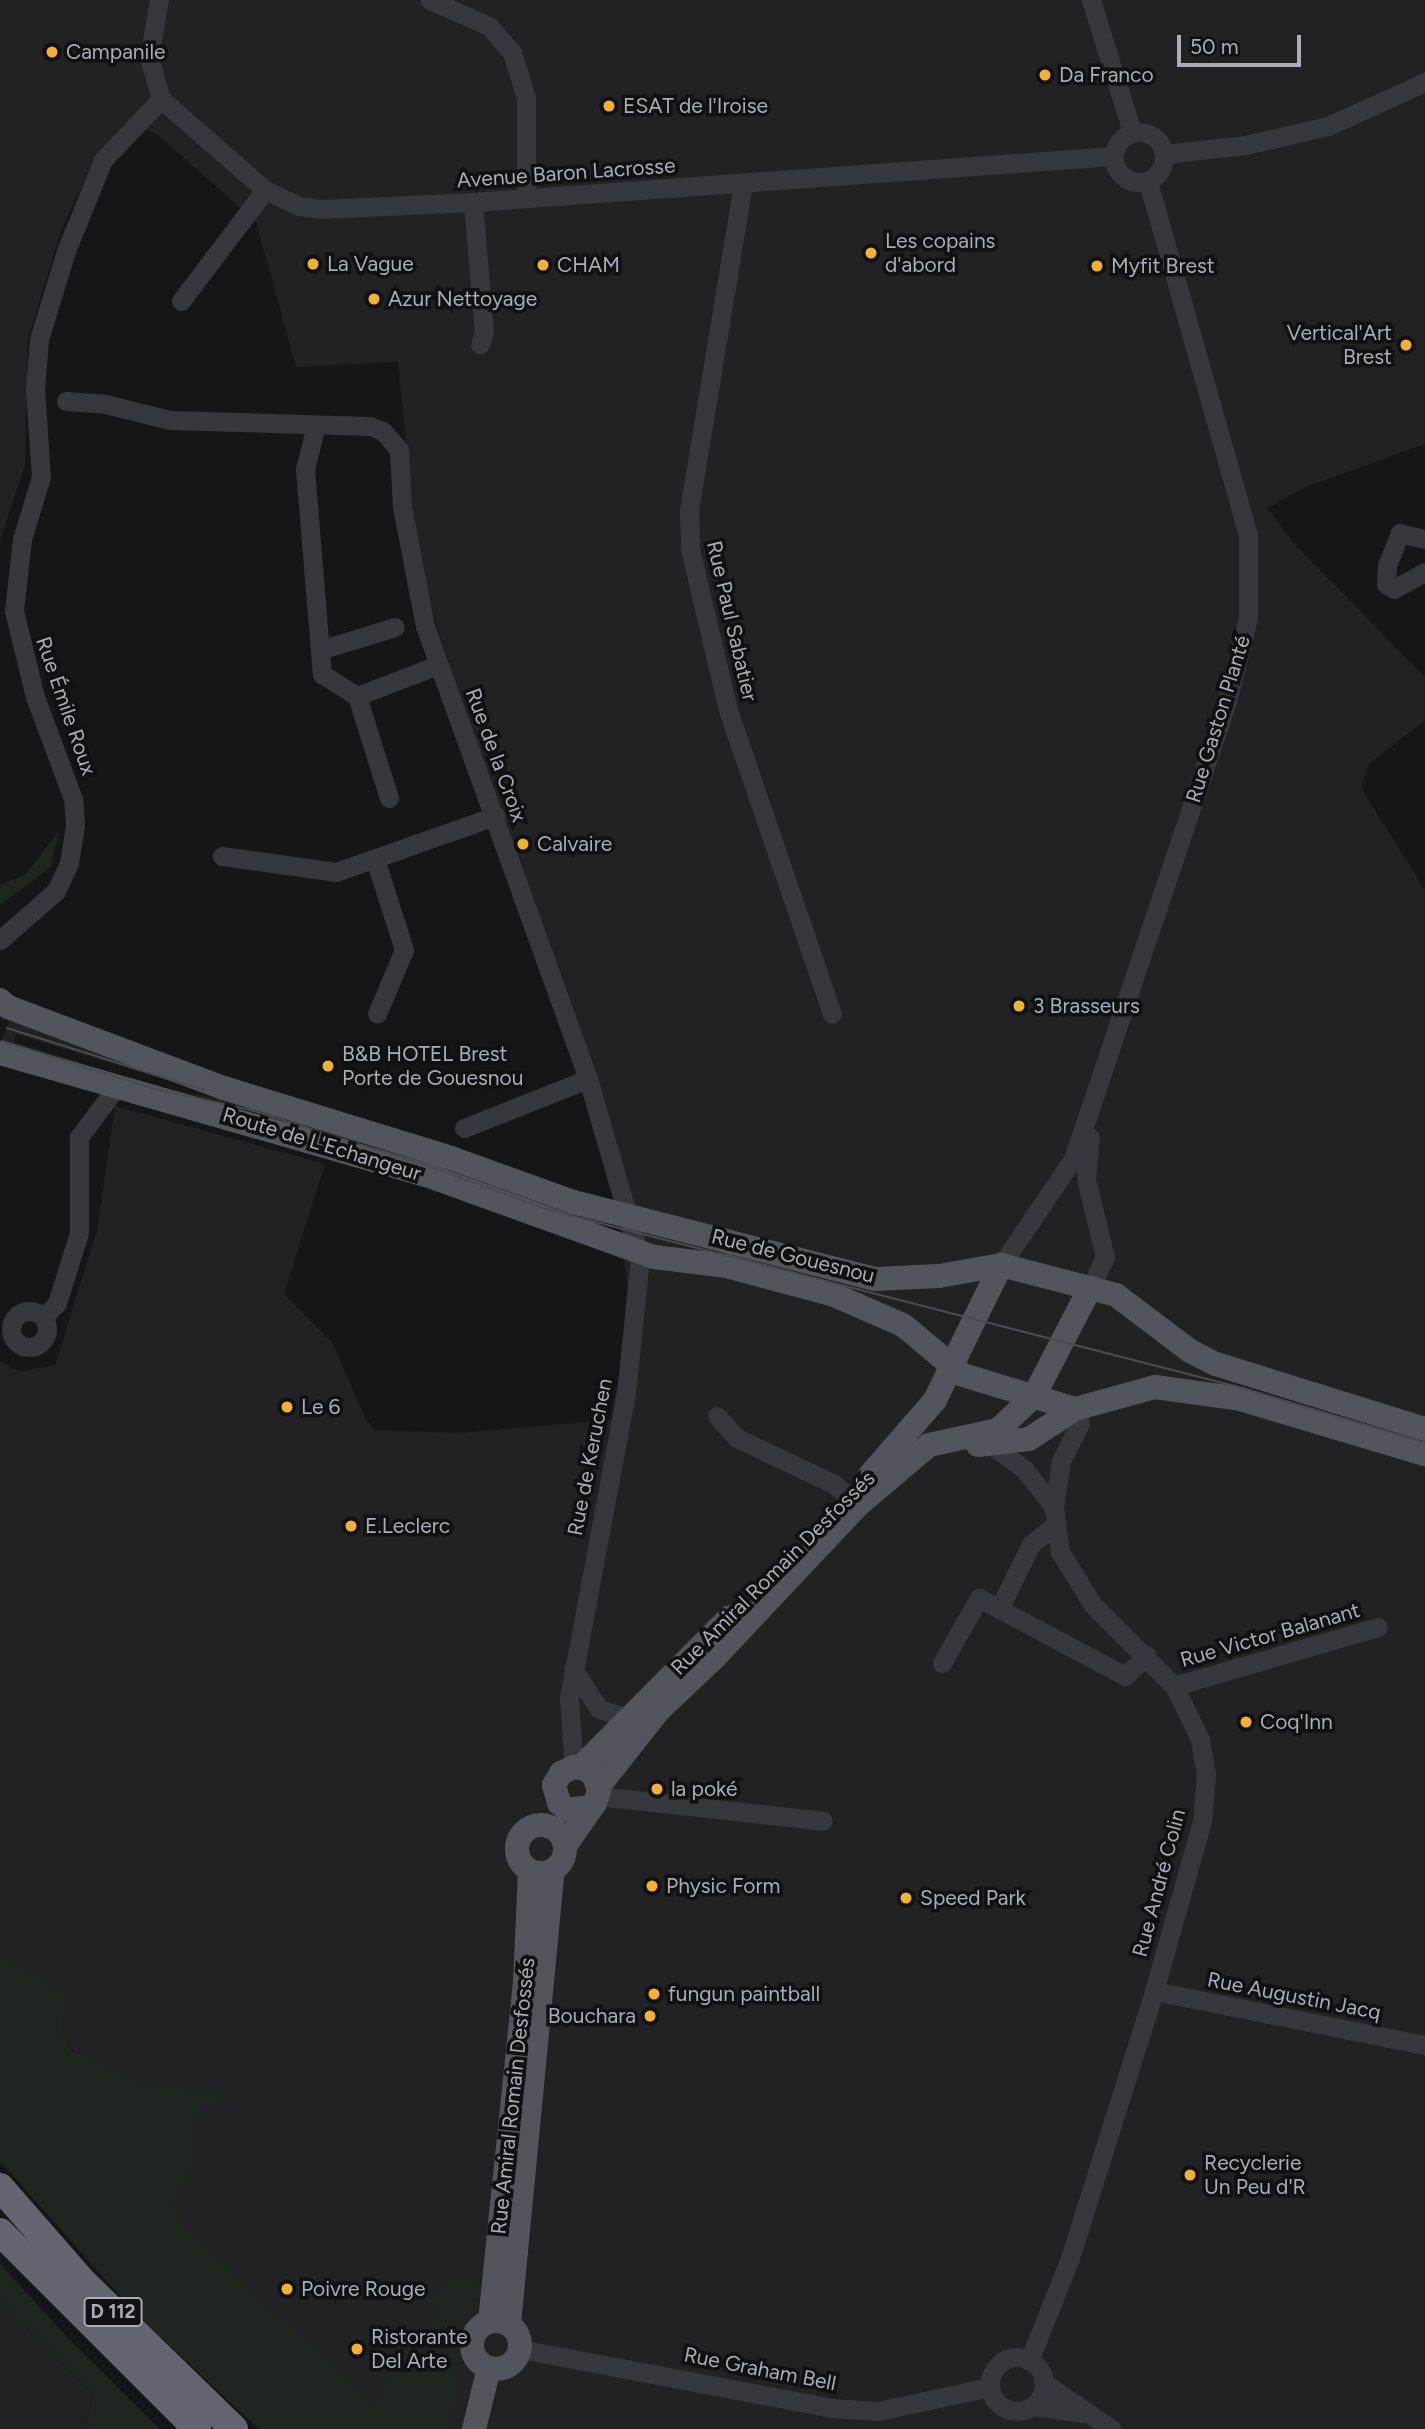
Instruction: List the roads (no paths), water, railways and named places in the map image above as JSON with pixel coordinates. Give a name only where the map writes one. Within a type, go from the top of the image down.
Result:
[{"type":"highway","name":"D 112","points":[[0,2187],[82,2281],[234,2429]]},
{"type":"highway","name":"D 112","points":[[0,2232],[20,2257],[197,2429]]},
{"type":"highway","points":[[20,2257],[172,2429]]},
{"type":"main road","name":"Route de L'Echangeur","points":[[0,1000],[8,1007],[224,1088],[451,1158],[522,1187],[630,1216]]},
{"type":"main road","name":"Route de L'Echangeur","points":[[0,1053],[116,1089],[223,1114],[429,1176],[638,1252]]},
{"type":"main road","name":"Rue de Gouesnou","points":[[630,1216],[875,1279],[939,1276],[1001,1265],[1090,1288],[1123,1299],[1190,1351],[1216,1364],[1425,1429]]},
{"type":"main road","name":"Rue de Gouesnou","points":[[638,1252],[726,1266],[834,1295],[903,1325],[952,1368],[1075,1409]]},
{"type":"main road","name":"Rue Gaston Planté","points":[[952,1368],[1001,1265]]},
{"type":"main road","name":"Rue Amiral Romain Desfossés","points":[[577,1767],[854,1500],[929,1445],[998,1430],[1034,1396],[1090,1288]]},
{"type":"main road","name":"Rue Amiral Romain Desfossés","points":[[565,1846],[596,1797],[659,1710],[714,1658],[854,1500],[914,1429],[952,1368]]},
{"type":"main road","points":[[1075,1409],[1133,1390],[1191,1390],[1240,1399],[1425,1454]]},
{"type":"main road","name":"Rue Amiral Romain Desfossés","points":[[958,1439],[991,1446],[1034,1437],[1075,1409]]},
{"type":"main road","points":[[533,1826],[551,1827],[565,1846],[563,1860],[541,1871],[520,1862],[516,1849],[521,1835],[533,1826],[554,1792],[561,1773],[577,1767],[594,1776],[596,1797],[568,1810],[554,1792]]},
{"type":"main road","name":"Rue Amiral Romain Desfossés","points":[[499,2323],[541,1871]]},
{"type":"main road","points":[[499,2323],[517,2333],[520,2349],[512,2364],[489,2368],[476,2359],[471,2345],[477,2330],[499,2323]]},
{"type":"main road","points":[[474,2429],[489,2368]]},
{"type":"street","points":[[159,0],[149,58],[160,99]]},
{"type":"street","points":[[430,0],[489,26],[512,52],[526,98],[526,196]]},
{"type":"street","points":[[1091,0],[1132,132]]},
{"type":"street","points":[[1164,155],[1245,145],[1328,126],[1425,82]]},
{"type":"street","name":"Avenue Baron Lacrosse","points":[[160,99],[265,191],[299,206],[321,209],[743,184],[1113,156]]},
{"type":"street","name":"Rue Émile Roux","points":[[0,940],[8,924],[56,891],[69,863],[75,825],[73,799],[35,697],[14,611],[22,539],[41,477],[35,390],[39,339],[66,251],[103,160],[160,99]]},
{"type":"street","points":[[1132,132],[1157,139],[1164,155],[1161,170],[1148,181],[1134,182],[1121,176],[1113,156],[1119,141],[1132,132]]},
{"type":"street","name":"Rue Gaston Planté","points":[[1001,1265],[1021,1229],[1068,1172],[1100,1088],[1239,663],[1251,574],[1243,517],[1148,181]]},
{"type":"street","name":"Rue Paul Sabatier","points":[[743,184],[689,510],[690,549],[728,710],[832,1014]]},
{"type":"street","points":[[181,301],[265,191]]},
{"type":"street","points":[[473,202],[484,332],[480,344]]},
{"type":"street","points":[[66,401],[105,404],[170,420],[316,425],[305,469],[322,674],[357,696],[389,798]]},
{"type":"street","name":"Rue de la Croix","points":[[316,425],[370,426],[394,440],[399,450],[415,591],[438,666],[495,816],[588,1079],[630,1216]]},
{"type":"street","points":[[1425,539],[1400,533],[1387,565],[1386,584],[1394,589],[1425,572]]},
{"type":"street","points":[[320,650],[395,626]]},
{"type":"street","points":[[357,696],[438,666]]},
{"type":"street","points":[[222,856],[336,872],[376,862],[495,816]]},
{"type":"street","points":[[376,862],[404,950],[377,1014]]},
{"type":"street","points":[[464,1128],[588,1079]]},
{"type":"street","name":"Rue Gaston Planté","points":[[1090,1288],[1105,1258],[1086,1179],[1100,1088]]},
{"type":"street","points":[[43,1318],[57,1303],[79,1233],[79,1137],[116,1089]]},
{"type":"street","name":"Rue de Keruchen","points":[[577,1767],[567,1719],[573,1669],[626,1393],[642,1272],[630,1216]]},
{"type":"street","name":"Rue André Colin","points":[[1029,2361],[1070,2258],[1154,1991],[1202,1821],[1206,1774],[1200,1740],[1174,1686],[1147,1655],[1093,1605],[1074,1580],[1060,1552],[1055,1516],[1061,1461],[1080,1423],[1075,1409]]},
{"type":"street","points":[[717,1416],[737,1438],[854,1500]]},
{"type":"street","points":[[991,1446],[1024,1469],[1055,1516],[1031,1544],[999,1609]]},
{"type":"street","points":[[942,1663],[979,1598],[1125,1676],[1147,1655]]},
{"type":"street","name":"Rue Victor Balanant","points":[[1174,1686],[1378,1627]]},
{"type":"street","points":[[573,1669],[599,1709],[629,1718]]},
{"type":"street","points":[[596,1797],[823,1821]]},
{"type":"street","name":"Rue Augustin Jacq","points":[[1154,1991],[1425,2045]]},
{"type":"street","name":"Rue Graham Bell","points":[[520,2349],[832,2408],[878,2411],[990,2388]]},
{"type":"street","points":[[1007,2429],[1005,2409],[990,2388],[993,2371],[1005,2360],[1029,2361],[1043,2382],[1112,2429]]},
{"type":"street","points":[[1018,2429],[1043,2382]]},
{"type":"street","points":[[1005,2409],[1029,2408],[1089,2413]]},
{"type":"tram line","points":[[7,1028],[204,1090]]},
{"type":"tram line","points":[[2,1041],[151,1088],[251,1110],[437,1169],[545,1209],[1235,1386],[1425,1443]]},
{"type":"place","name":"Campanile","points":[[52,52]]},
{"type":"place","name":"Da Franco","points":[[1045,75]]},
{"type":"place","name":"ESAT de l'Iroise","points":[[609,106]]},
{"type":"place","name":"Les copains d'abord","points":[[871,253]]},
{"type":"place","name":"La Vague","points":[[313,264]]},
{"type":"place","name":"CHAM","points":[[543,265]]},
{"type":"place","name":"Myfit Brest","points":[[1097,266]]},
{"type":"place","name":"Azur Nettoyage","points":[[374,299]]},
{"type":"place","name":"Vertical'Art Brest","points":[[1406,345]]},
{"type":"place","name":"Calvaire","points":[[523,844]]},
{"type":"place","name":"3 Brasseurs","points":[[1019,1006]]},
{"type":"place","name":"B&B HOTEL Brest Porte de Gouesnou","points":[[328,1066]]},
{"type":"place","name":"Le 6","points":[[287,1407]]},
{"type":"place","name":"E.Leclerc","points":[[351,1526]]},
{"type":"place","name":"Coq'Inn","points":[[1246,1722]]},
{"type":"place","name":"la poké","points":[[657,1789]]},
{"type":"place","name":"Physic Form","points":[[652,1886]]},
{"type":"place","name":"Speed Park","points":[[906,1898]]},
{"type":"place","name":"fungun paintball","points":[[654,1994]]},
{"type":"place","name":"Bouchara","points":[[650,2016]]},
{"type":"place","name":"Recyclerie Un Peu d'R","points":[[1190,2175]]},
{"type":"place","name":"Poivre Rouge","points":[[287,2289]]},
{"type":"place","name":"Ristorante Del Arte","points":[[357,2349]]}]
